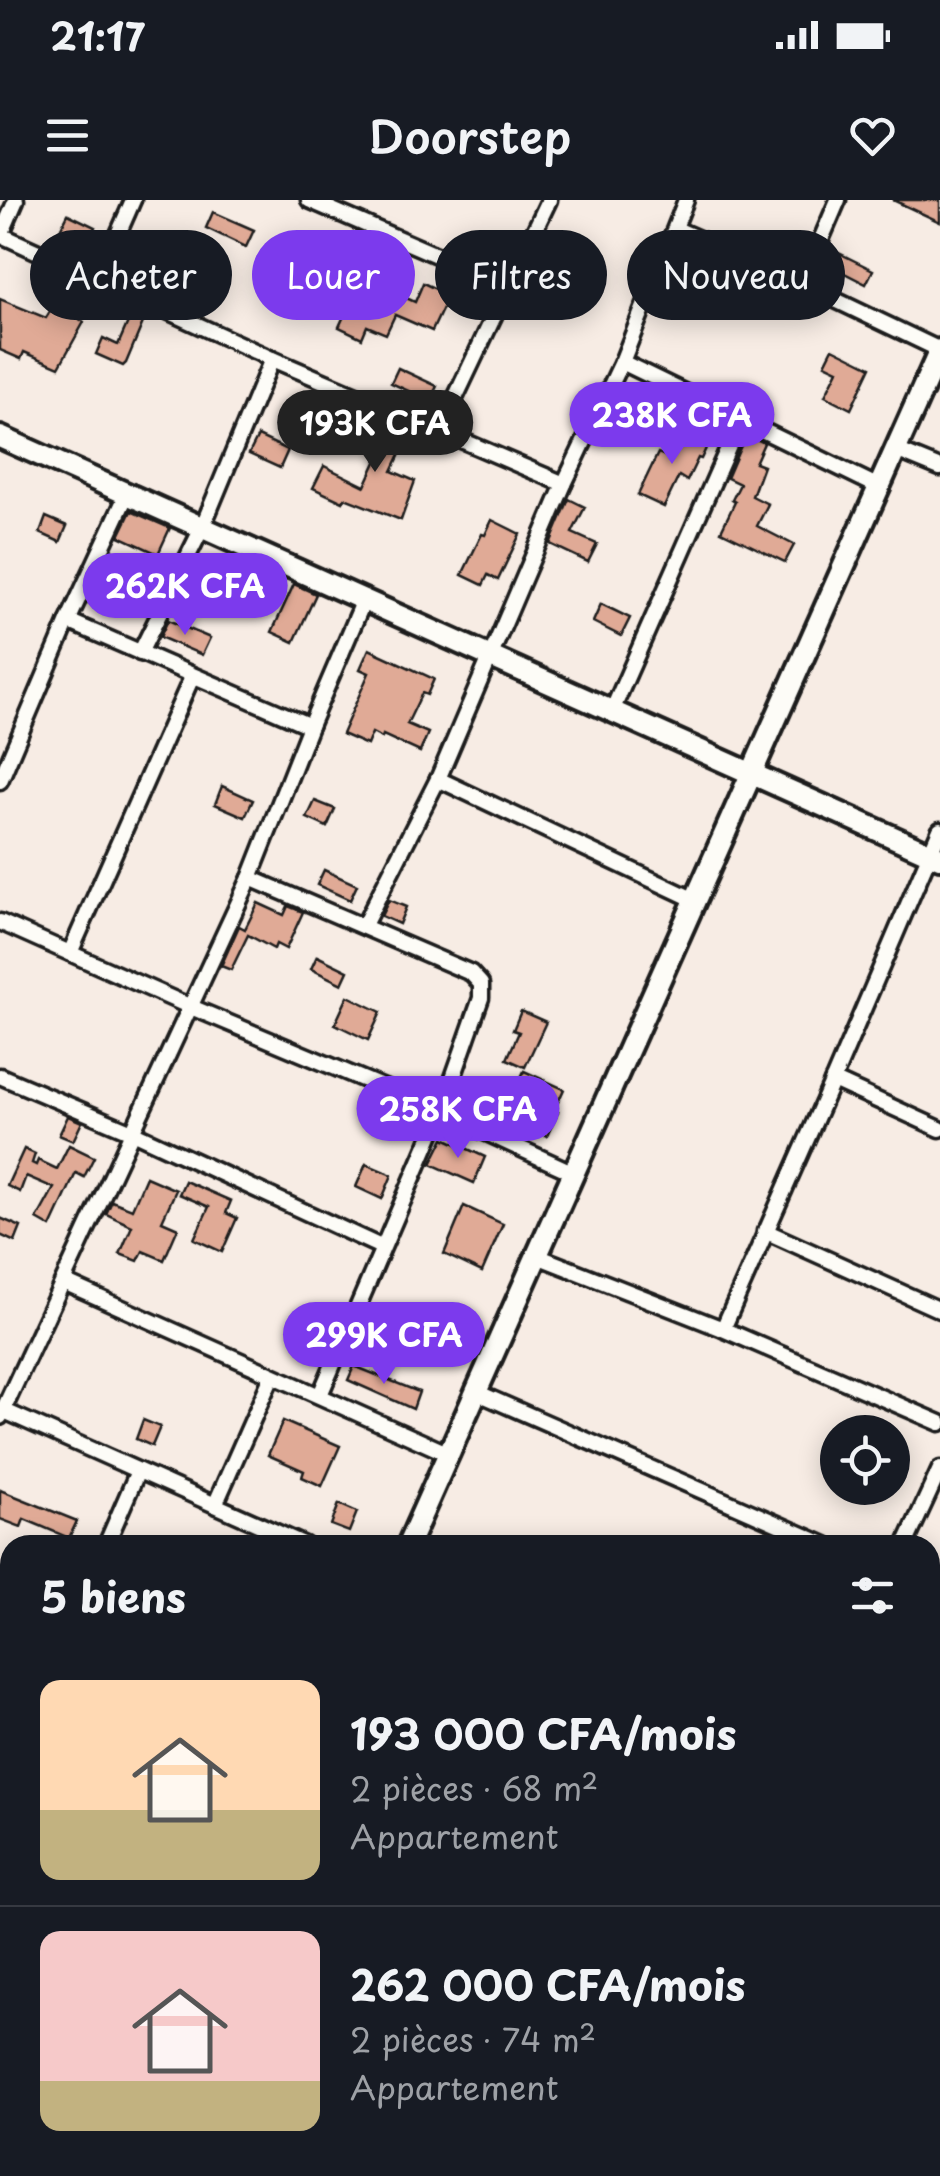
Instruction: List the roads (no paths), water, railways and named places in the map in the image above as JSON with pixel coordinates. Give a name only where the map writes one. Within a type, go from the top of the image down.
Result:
[{"type":"street","points":[[16,200],[0,236],[30,249]]},
{"type":"street","points":[[120,230],[134,200]]},
{"type":"street","points":[[309,200],[435,254]]},
{"type":"street","points":[[535,230],[549,200]]},
{"type":"street","points":[[364,925],[438,779],[564,484],[622,362],[686,200]]},
{"type":"street","points":[[825,230],[838,200]]},
{"type":"street","points":[[412,1535],[940,350],[845,305]]},
{"type":"street","points":[[186,320],[564,484]]},
{"type":"street","points":[[439,432],[492,320]]},
{"type":"street","points":[[140,653],[202,528],[272,359]]},
{"type":"street","points":[[622,362],[879,486]]},
{"type":"street","points":[[612,711],[740,420]]},
{"type":"street","points":[[0,437],[934,856]]},
{"type":"street","points":[[896,450],[940,468]]},
{"type":"street","points":[[0,781],[6,752],[127,494]]},
{"type":"street","points":[[282,1535],[1,1412],[250,878],[364,600]]},
{"type":"street","points":[[68,621],[310,726]]},
{"type":"street","points":[[70,953],[192,676]]},
{"type":"street","points":[[438,779],[695,900]]},
{"type":"street","points":[[723,1329],[934,856],[940,830]]},
{"type":"street","points":[[250,878],[471,973],[481,984],[481,998],[441,1112],[320,1395]]},
{"type":"street","points":[[0,922],[441,1112],[574,1174]]},
{"type":"street","points":[[833,1080],[940,1129]]},
{"type":"street","points":[[1,1081],[132,1132],[382,1247]]},
{"type":"street","points":[[765,1231],[940,1310]]},
{"type":"street","points":[[537,1256],[723,1329],[940,1424]]},
{"type":"street","points":[[64,1282],[448,1454]]},
{"type":"street","points":[[215,1505],[272,1376]]},
{"type":"street","points":[[476,1392],[803,1535]]},
{"type":"street","points":[[909,1535],[940,1469]]},
{"type":"street","points":[[110,1535],[138,1471]]}]
